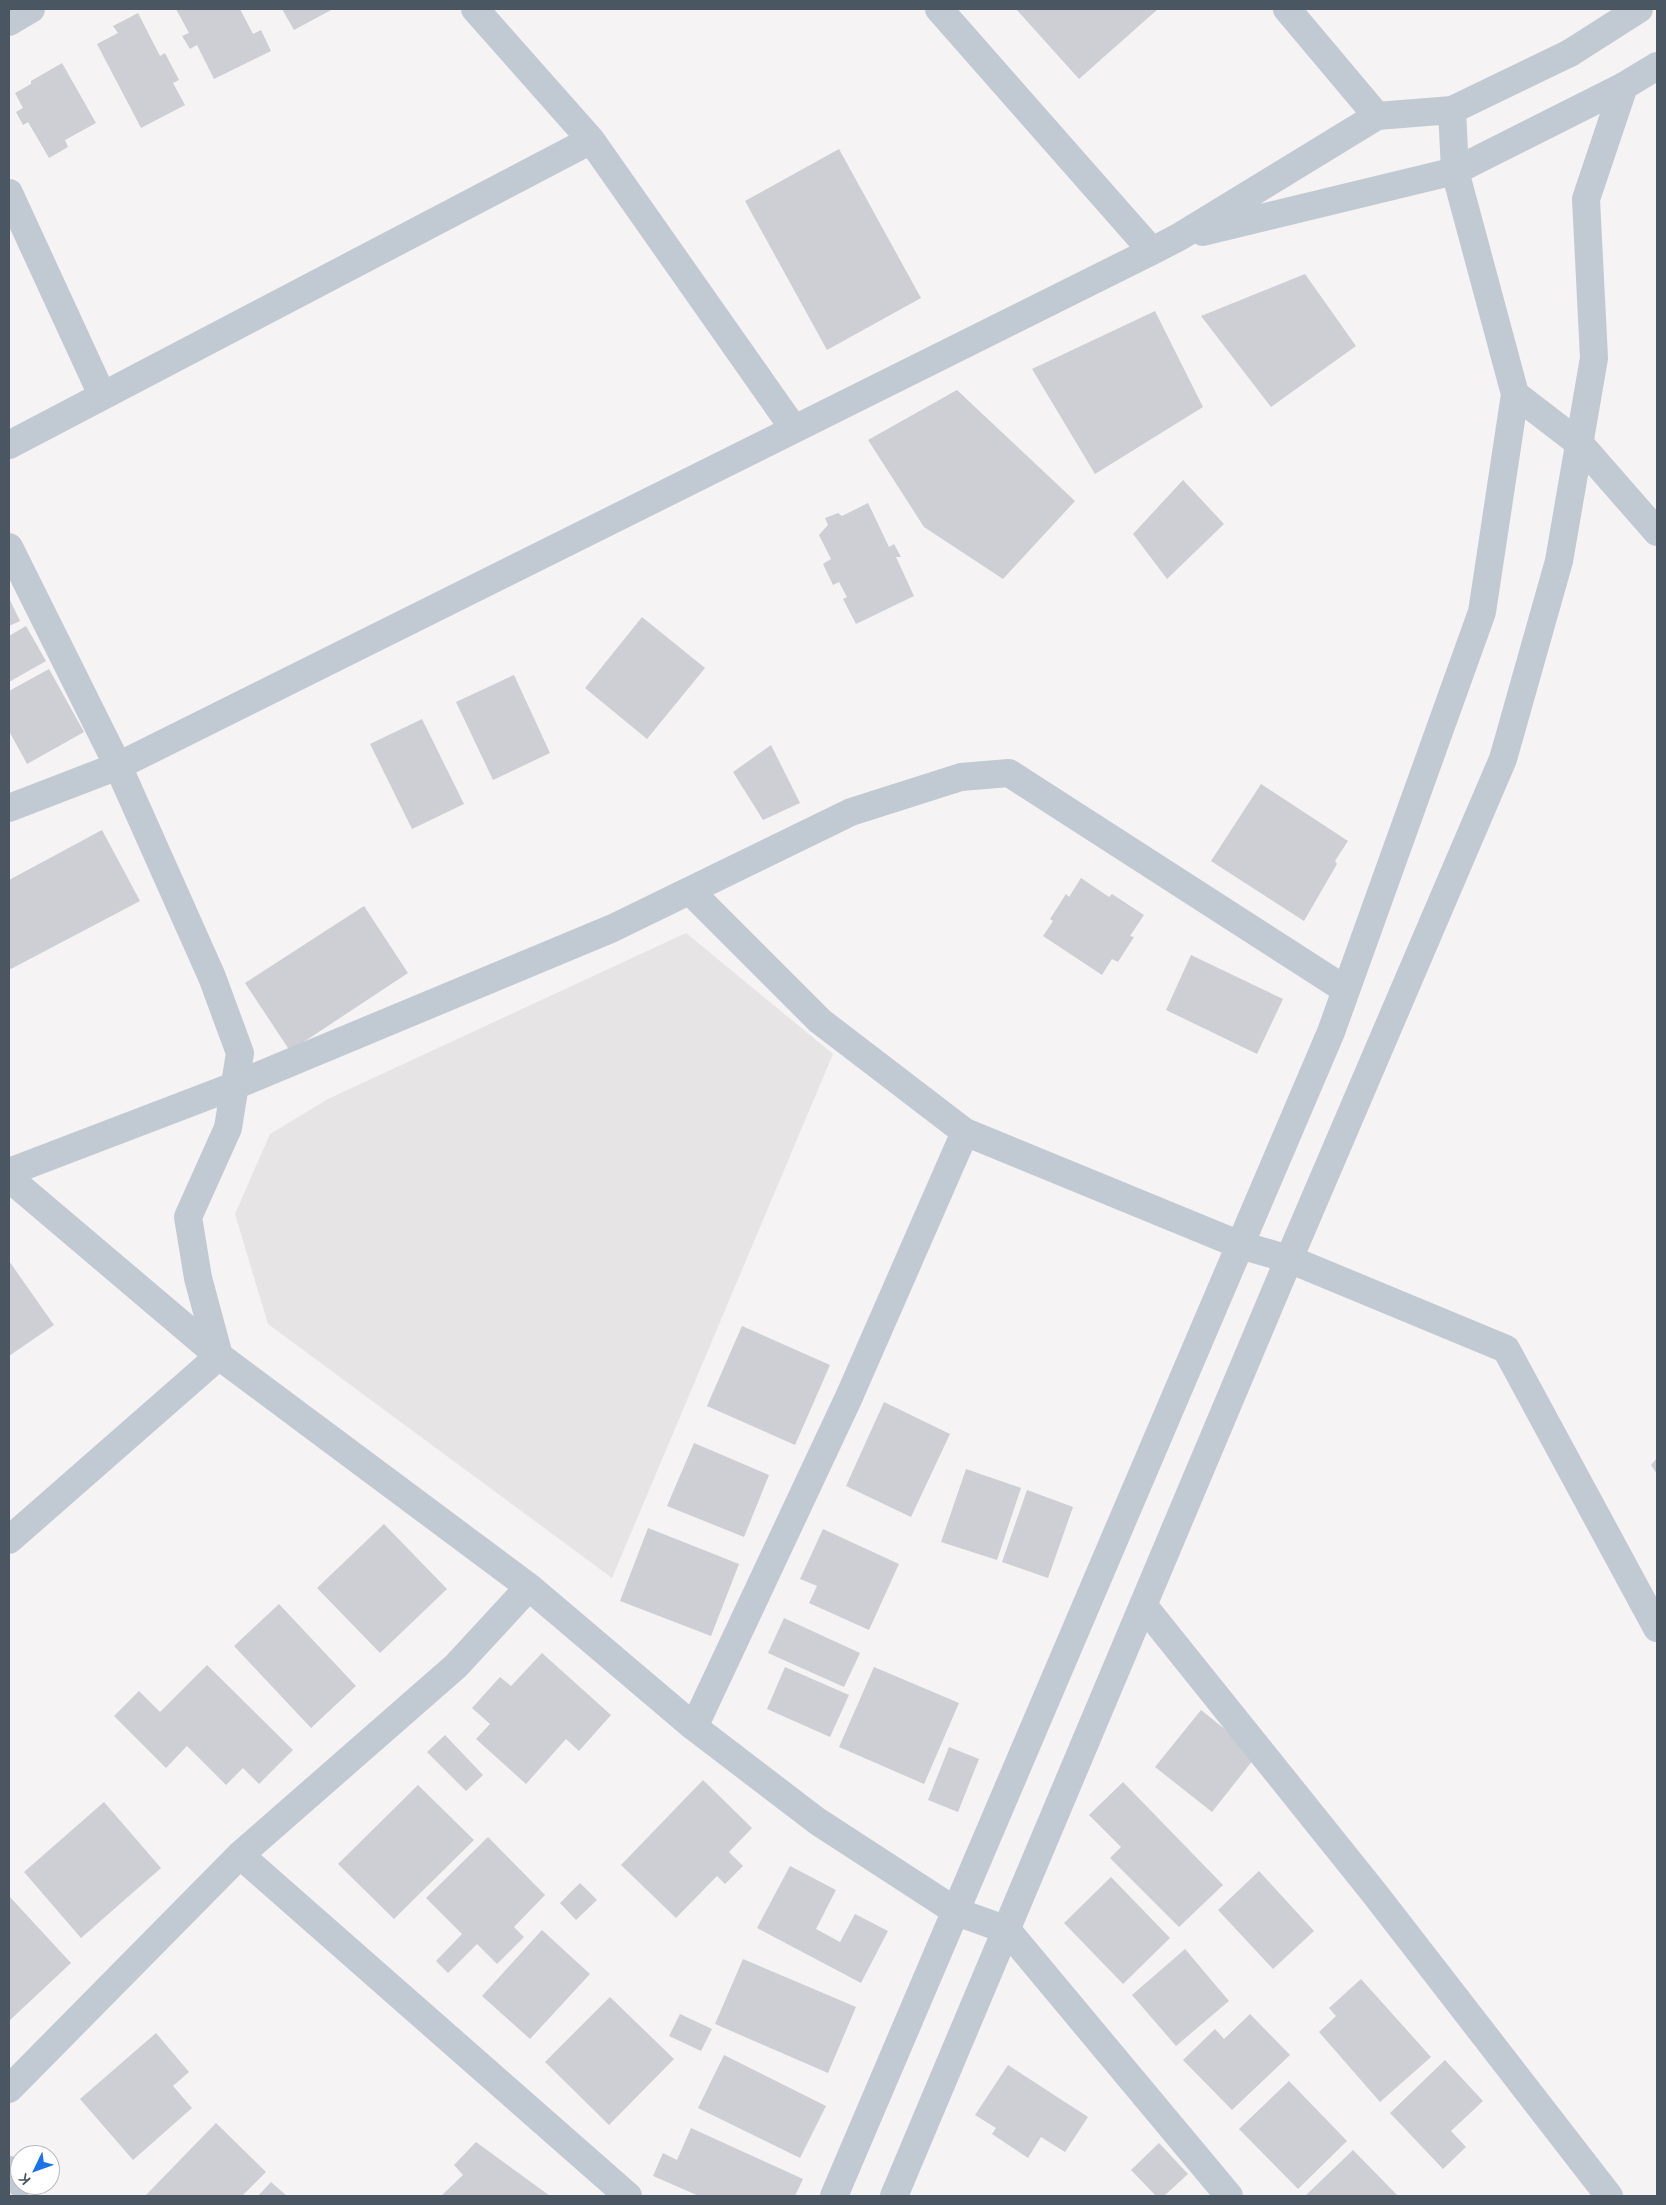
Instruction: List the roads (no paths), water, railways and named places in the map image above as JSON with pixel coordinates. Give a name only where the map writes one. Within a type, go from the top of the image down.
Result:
[{"type":"street","points":[[9,22],[31,9]]},
{"type":"street","points":[[475,9],[591,140],[794,429]]},
{"type":"street","points":[[940,9],[1152,251]]},
{"type":"street","points":[[1287,9],[1377,116]]},
{"type":"street","points":[[9,808],[118,766],[1180,238],[1377,116],[1452,110],[1570,53],[1639,9]]},
{"type":"street","points":[[1180,238],[1455,171],[1624,86],[1657,66]]},
{"type":"street","points":[[894,2196],[1289,1259],[1503,759],[1559,561],[1594,358],[1586,199],[1624,86]]},
{"type":"street","points":[[834,2196],[957,1912],[1331,1032],[1482,612],[1515,394],[1455,171],[1452,110]]},
{"type":"street","points":[[9,445],[591,140]]},
{"type":"street","points":[[9,193],[102,395]]},
{"type":"street","points":[[1515,394],[1580,444],[1657,532]]},
{"type":"street","points":[[9,547],[118,766],[212,977],[240,1053],[228,1128],[188,1217],[198,1278],[219,1356]]},
{"type":"street","points":[[9,1172],[234,1086],[614,928],[851,812],[961,777],[1010,773],[1346,990]]},
{"type":"street","points":[[690,891],[820,1021],[965,1132],[1240,1245],[1289,1259],[1506,1349],[1657,1628]]},
{"type":"street","points":[[694,1726],[850,1397],[965,1132]]},
{"type":"street","points":[[9,1178],[219,1356],[529,1587],[694,1726],[817,1820],[957,1912],[1007,1930],[1230,2196]]},
{"type":"street","points":[[9,1540],[219,1356]]},
{"type":"street","points":[[9,2089],[240,1855],[456,1666],[529,1587]]},
{"type":"street","points":[[1143,1605],[1374,1894],[1609,2196]]},
{"type":"street","points":[[240,1855],[628,2196]]}]
